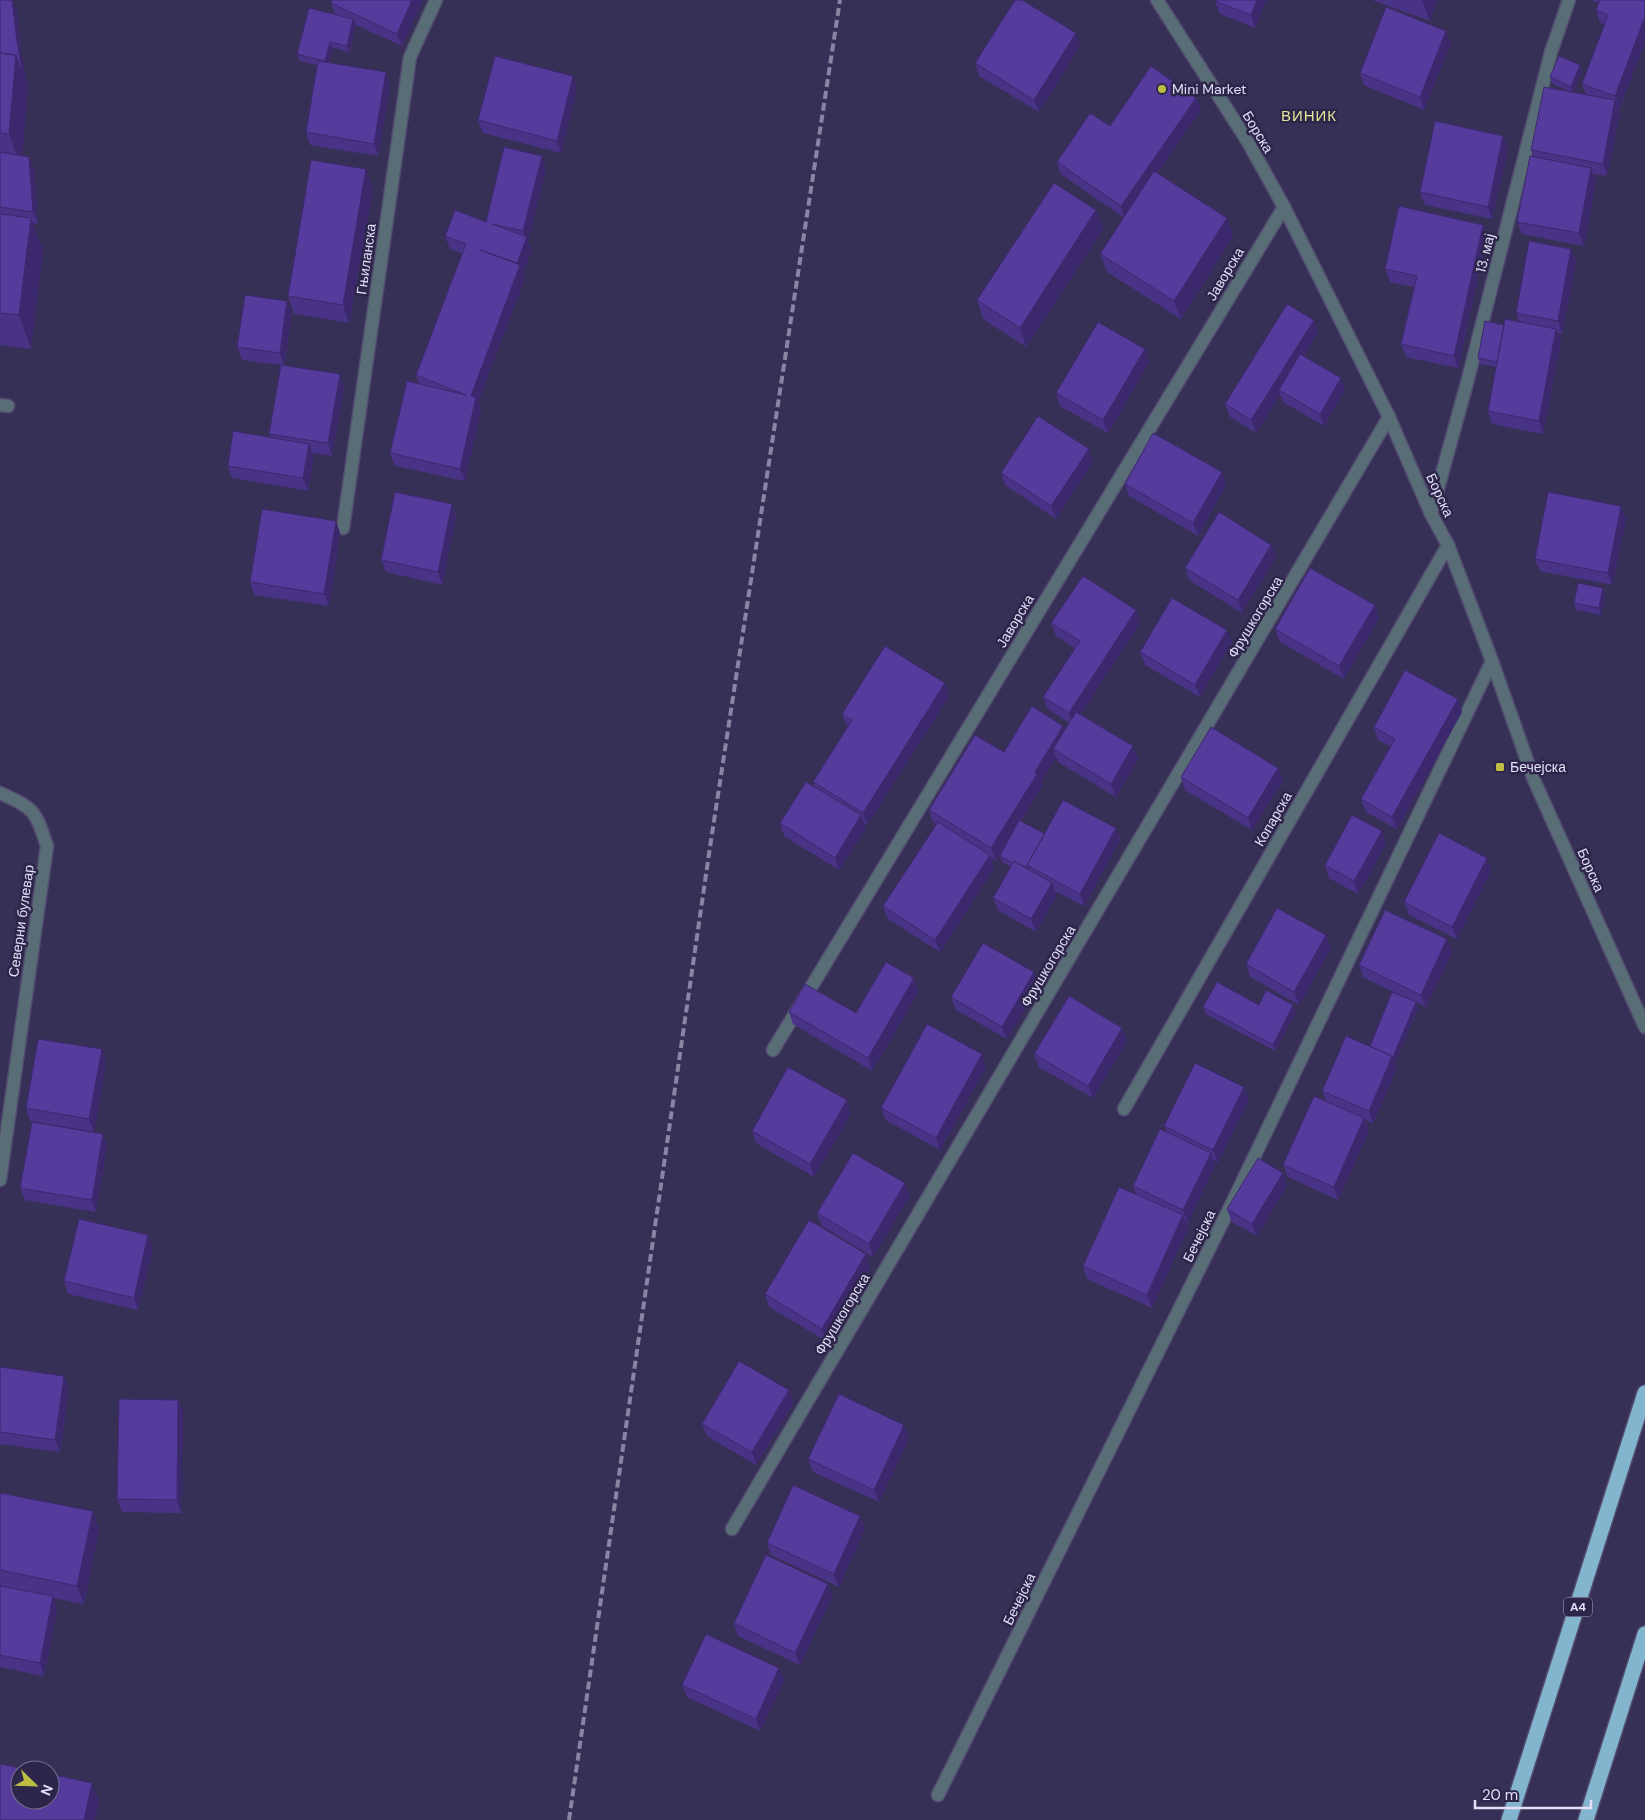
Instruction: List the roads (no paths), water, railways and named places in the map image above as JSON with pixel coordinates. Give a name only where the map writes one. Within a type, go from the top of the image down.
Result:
[{"type":"highway","name":"A4","points":[[1509,1820],[1645,1393]]},
{"type":"highway","points":[[1586,1820],[1645,1634]]},
{"type":"street","name":"Гњиланска","points":[[343,528],[410,57],[436,0]]},
{"type":"street","name":"Борска","points":[[1157,0],[1248,142],[1284,207],[1389,417],[1430,514],[1448,545],[1534,780],[1645,1028]]},
{"type":"street","name":"13. мај","points":[[1430,514],[1468,379],[1551,52],[1570,0]]},
{"type":"street","name":"Јаворска","points":[[773,1050],[1284,207]]},
{"type":"street","name":"Фрушкогорска","points":[[732,1529],[1389,417]]},
{"type":"street","name":"Копарска","points":[[1124,1109],[1448,545]]},
{"type":"street","name":"Бечејска","points":[[938,1794],[1232,1204],[1492,661]]},
{"type":"street","name":"Северни булевар","points":[[0,793],[25,805],[37,817],[47,846],[0,1180]]},
{"type":"railway","points":[[569,1820],[710,847],[840,0]]},
{"type":"place","name":"Mini Market","points":[[1162,89]]},
{"type":"place","name":"Бечејска","points":[[1500,767]]},
{"type":"district","name":"ВИНИК","points":[[1309,116]]}]
